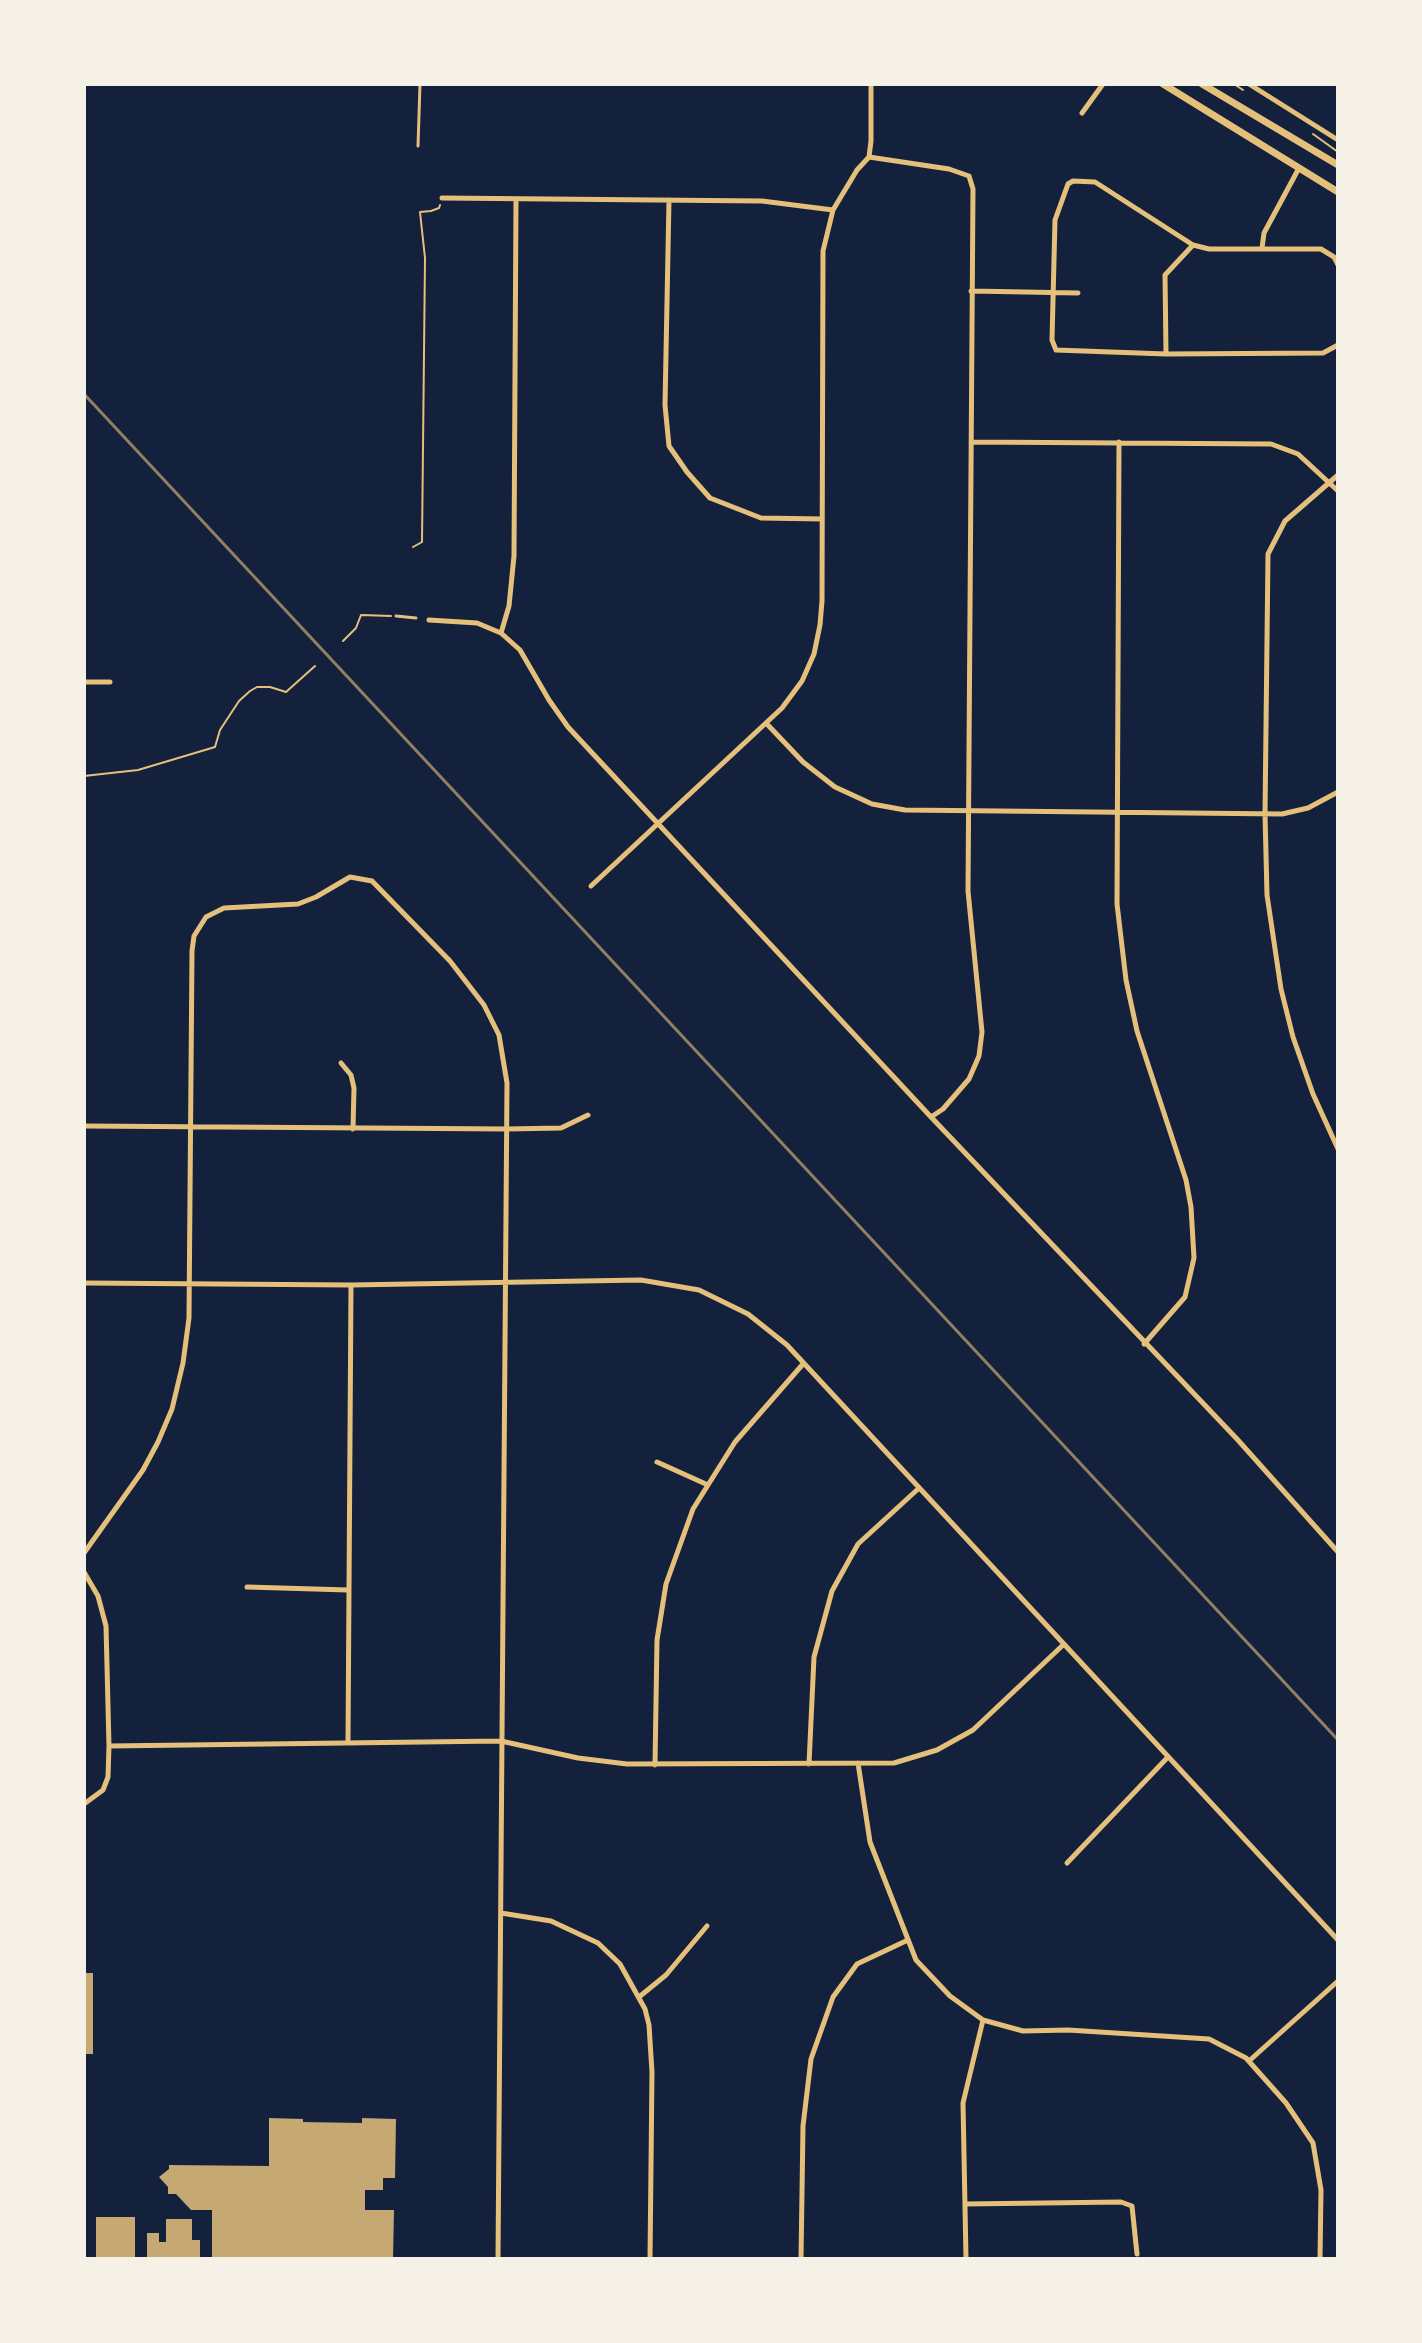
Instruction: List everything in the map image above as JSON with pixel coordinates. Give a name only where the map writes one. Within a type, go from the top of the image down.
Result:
[{"type":"main road","points":[[1163,84],[1338,192]]},
{"type":"main road","points":[[1202,84],[1338,165]]},
{"type":"street","points":[[591,886],[766,723],[802,681],[818,641],[822,601],[823,251],[833,210],[857,170],[869,157],[871,84]]},
{"type":"street","points":[[1082,113],[1103,84]]},
{"type":"street","points":[[1249,84],[1338,140]]},
{"type":"street","points":[[869,157],[949,169],[969,176],[973,189],[968,891],[981,1008],[979,1056],[959,1093],[931,1117]]},
{"type":"street","points":[[1262,248],[1264,233],[1299,168]]},
{"type":"street","points":[[1338,265],[1334,257],[1321,249],[1209,249],[1193,245],[1095,182],[1073,181],[1064,190],[1055,220],[1052,340],[1056,350],[1166,354],[1323,353],[1338,345]]},
{"type":"street","points":[[442,198],[778,202],[833,210]]},
{"type":"street","points":[[501,633],[513,580],[516,199]]},
{"type":"street","points":[[669,200],[665,405],[669,446],[710,498],[761,518],[822,519]]},
{"type":"street","points":[[1166,354],[1165,275],[1193,245]]},
{"type":"street","points":[[971,291],[1078,293]]},
{"type":"street","points":[[971,442],[1271,444],[1298,454],[1338,491]]},
{"type":"street","points":[[1119,442],[1117,904],[1126,980],[1137,1031],[1154,1091],[1186,1180],[1191,1207],[1194,1269],[1185,1297],[1144,1344]]},
{"type":"street","points":[[1338,475],[1285,521],[1268,554],[1265,814],[1268,909],[1281,989],[1308,1081],[1338,1149]]},
{"type":"street","points":[[429,620],[470,622],[501,633],[520,650],[568,727],[1144,1344],[1237,1439],[1338,1552]]},
{"type":"street","points":[[84,682],[110,682]]},
{"type":"street","points":[[766,723],[819,777],[855,797],[905,810],[1265,814],[1294,812],[1338,792]]},
{"type":"street","points":[[84,1553],[143,1470],[172,1409],[183,1363],[189,1318],[194,936],[206,917],[224,908],[298,904],[350,877],[364,878],[379,886],[450,961],[484,1005],[499,1035],[507,1083],[498,2259]]},
{"type":"street","points":[[341,1063],[351,1075],[354,1088],[353,1129]]},
{"type":"street","points":[[84,1126],[561,1128],[588,1115]]},
{"type":"street","points":[[84,1283],[351,1285],[641,1280],[699,1290],[748,1314],[787,1345],[1338,1940]]},
{"type":"street","points":[[348,1743],[351,1285]]},
{"type":"street","points":[[655,1765],[657,1640],[666,1584],[693,1509],[735,1442],[803,1364]]},
{"type":"street","points":[[657,1462],[708,1485]]},
{"type":"street","points":[[809,1764],[814,1657],[832,1591],[858,1544],[918,1489]]},
{"type":"street","points":[[84,1572],[98,1596],[106,1626],[109,1746],[108,1777],[103,1790],[84,1804]]},
{"type":"street","points":[[247,1587],[348,1590]]},
{"type":"street","points":[[109,1746],[501,1741],[600,1762],[655,1765],[894,1763],[937,1750],[973,1730],[1063,1645]]},
{"type":"street","points":[[1067,1863],[1168,1757]]},
{"type":"street","points":[[858,1763],[870,1842],[916,1960],[950,1996],[983,2020],[1023,2031],[1068,2030],[1209,2039],[1249,2061],[1286,2103],[1313,2143],[1321,2190],[1320,2259]]},
{"type":"street","points":[[501,1913],[551,1921],[598,1943],[620,1964],[639,1997],[649,2025],[652,2059],[650,2259]]},
{"type":"street","points":[[639,1997],[666,1975],[707,1926]]},
{"type":"street","points":[[801,2259],[803,2126],[811,2059],[833,1997],[857,1964],[908,1940]]},
{"type":"street","points":[[1249,2061],[1338,1981]]},
{"type":"street","points":[[966,2259],[963,2103],[983,2020]]},
{"type":"street","points":[[965,2204],[1121,2202],[1132,2206],[1137,2254]]},
{"type":"lane","points":[[418,146],[420,84]]},
{"type":"lane","points":[[396,616],[416,618]]},
{"type":"path","points":[[413,547],[422,542],[425,258],[420,212],[439,208],[442,198]]},
{"type":"path","points":[[343,641],[356,628],[361,615],[396,616]]},
{"type":"path","points":[[84,776],[138,770],[215,747],[220,730],[239,701],[250,691],[257,687],[270,687],[286,692],[315,666]]},
{"type":"building","points":[[84,1973],[93,1973],[93,2054],[84,2054]]},
{"type":"building","points":[[269,2118],[362,2123],[362,2118],[396,2119],[395,2178],[383,2178],[383,2190],[365,2190],[365,2210],[394,2210],[393,2259],[212,2259],[212,2210],[191,2210],[176,2194],[168,2194],[168,2187],[159,2177],[169,2169],[169,2165],[269,2166]]},
{"type":"building","points":[[96,2217],[135,2217],[135,2259],[96,2259]]},
{"type":"building","points":[[166,2219],[192,2219],[192,2240],[200,2240],[200,2259],[147,2259],[147,2233],[159,2233],[159,2242],[166,2242]]},
{"type":"railway","points":[[84,394],[1338,1740]]}]
